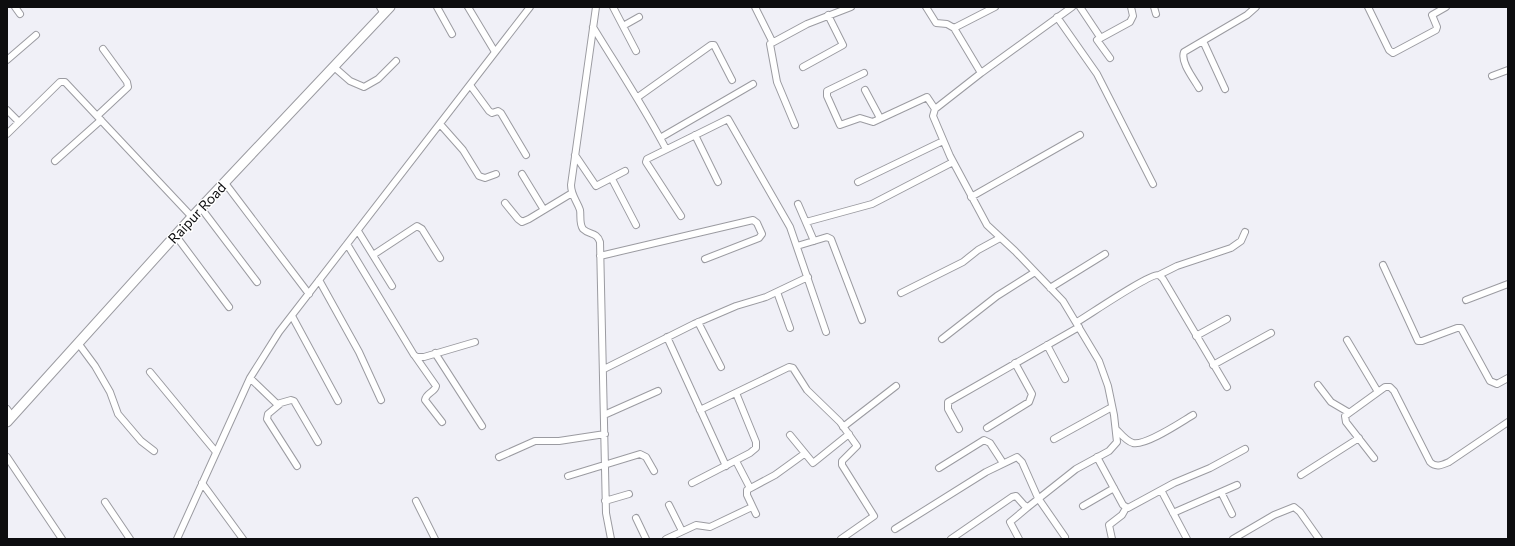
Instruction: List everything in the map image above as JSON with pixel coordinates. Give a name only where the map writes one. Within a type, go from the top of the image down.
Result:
[{"type":"main road","name":"Raipur Road","points":[[9,415],[78,343],[192,217],[334,67],[384,9]]},
{"type":"street","points":[[15,7],[20,14]]},
{"type":"street","points":[[437,7],[452,34]]},
{"type":"street","points":[[468,7],[495,52]]},
{"type":"street","points":[[177,539],[250,378],[308,294],[530,7]]},
{"type":"street","points":[[596,7],[571,185],[572,193],[580,210],[581,226],[598,237],[604,369],[605,501],[611,539]]},
{"type":"street","points":[[613,7],[636,52]]},
{"type":"street","points":[[755,7],[772,42],[770,48],[777,82],[795,125]]},
{"type":"street","points":[[772,42],[828,15],[851,7]]},
{"type":"street","points":[[926,7],[936,23],[947,24],[954,28],[981,73]]},
{"type":"street","points":[[954,28],[995,7]]},
{"type":"street","points":[[1019,539],[1010,522],[1028,506],[1076,469],[1109,451],[1115,444],[1116,429],[1108,386],[1099,361],[1063,301],[988,225],[971,197],[953,162],[933,118],[935,109],[981,73],[1072,7]]},
{"type":"street","points":[[1080,7],[1100,37]]},
{"type":"street","points":[[1154,7],[1156,14]]},
{"type":"street","points":[[1199,88],[1186,64],[1183,55],[1185,51],[1248,16],[1256,7]]},
{"type":"street","points":[[1368,7],[1389,50],[1392,53],[1436,30],[1437,27],[1432,15],[1446,7]]},
{"type":"street","points":[[1110,58],[1098,42],[1100,37],[1130,22],[1133,16],[1133,8]]},
{"type":"street","points":[[803,67],[844,45],[828,15]]},
{"type":"street","points":[[623,26],[638,17]]},
{"type":"street","points":[[1057,17],[1097,74],[1153,184]]},
{"type":"street","points":[[593,27],[622,75],[638,97],[666,149]]},
{"type":"street","points":[[7,60],[36,35]]},
{"type":"street","points":[[1203,41],[1225,88]]},
{"type":"street","points":[[638,97],[711,45],[714,46],[732,80]]},
{"type":"street","points":[[55,160],[99,118],[128,87],[127,82],[103,49]]},
{"type":"street","points":[[334,67],[350,81],[364,87],[378,79],[396,61]]},
{"type":"street","points":[[1492,76],[1508,70]]},
{"type":"street","points":[[864,73],[829,89],[826,92],[840,125],[858,118],[871,122],[927,97],[935,109]]},
{"type":"street","points":[[7,134],[62,82],[67,84],[192,217]]},
{"type":"street","points":[[660,138],[753,84]]},
{"type":"street","points":[[470,85],[488,111],[492,113],[498,111],[501,113],[526,155]]},
{"type":"street","points":[[865,90],[880,118]]},
{"type":"street","points":[[7,110],[19,122]]},
{"type":"street","points":[[681,216],[646,162],[648,158],[726,119],[730,120],[781,209],[797,246],[826,332]]},
{"type":"street","points":[[440,124],[463,150],[479,176],[485,178],[496,174]]},
{"type":"street","points":[[695,135],[718,182]]},
{"type":"street","points":[[971,197],[1080,135]]},
{"type":"street","points":[[858,182],[943,141]]},
{"type":"street","points":[[575,155],[595,186],[599,186],[625,171]]},
{"type":"street","points":[[806,222],[872,204],[953,162]]},
{"type":"street","points":[[522,174],[544,210]]},
{"type":"street","points":[[612,179],[636,225]]},
{"type":"street","points":[[225,183],[308,294]]},
{"type":"street","points":[[505,203],[522,222],[572,193]]},
{"type":"street","points":[[798,204],[814,241]]},
{"type":"street","points":[[201,208],[257,282]]},
{"type":"street","points":[[600,256],[753,220],[757,223],[762,234],[760,238],[705,259]]},
{"type":"street","points":[[373,255],[417,226],[422,229],[440,258]]},
{"type":"street","points":[[358,231],[392,286]]},
{"type":"street","points":[[959,429],[948,409],[948,402],[1047,345],[1154,275],[1159,275],[1178,266],[1230,248],[1241,241],[1245,232]]},
{"type":"street","points":[[176,236],[229,307]]},
{"type":"street","points":[[797,246],[827,237],[832,241],[862,320]]},
{"type":"street","points":[[901,293],[958,265],[978,250],[1000,238]]},
{"type":"street","points":[[347,244],[414,355],[436,386],[434,390],[426,396],[425,400],[442,422]]},
{"type":"street","points":[[1050,288],[1105,254]]},
{"type":"street","points":[[1383,265],[1418,341],[1461,328],[1490,381],[1497,384],[1508,378]]},
{"type":"street","points":[[942,339],[997,296],[1035,272]]},
{"type":"street","points":[[1159,275],[1163,279],[1227,387]]},
{"type":"street","points":[[604,369],[698,322],[777,292],[808,277]]},
{"type":"street","points":[[319,280],[358,352],[381,400]]},
{"type":"street","points":[[1466,300],[1508,284]]},
{"type":"street","points":[[777,292],[790,328]]},
{"type":"street","points":[[292,316],[338,401]]},
{"type":"street","points":[[1196,336],[1227,319]]},
{"type":"street","points":[[698,322],[721,367]]},
{"type":"street","points":[[1213,365],[1271,333]]},
{"type":"street","points":[[667,337],[726,466]]},
{"type":"street","points":[[1347,340],[1378,392]]},
{"type":"street","points":[[414,355],[420,357],[475,342]]},
{"type":"street","points":[[78,343],[95,366],[110,392],[118,414],[141,441],[154,451]]},
{"type":"street","points":[[1047,345],[1065,380]]},
{"type":"street","points":[[435,353],[482,426]]},
{"type":"street","points":[[987,428],[1029,402],[1032,398],[1032,394],[1015,363]]},
{"type":"street","points":[[700,410],[791,367],[810,393],[843,426],[857,448],[842,461],[842,465],[874,515],[871,519],[841,539]]},
{"type":"street","points":[[150,372],[216,452]]},
{"type":"street","points":[[250,378],[274,402],[280,404]]},
{"type":"street","points":[[1318,385],[1333,404],[1348,412]]},
{"type":"street","points":[[843,426],[896,386]]},
{"type":"street","points":[[1374,458],[1345,420],[1345,416],[1348,412],[1385,387],[1392,389],[1430,462],[1435,466],[1448,462],[1508,422]]},
{"type":"street","points":[[604,416],[658,391]]},
{"type":"street","points":[[692,483],[750,453],[756,445],[736,393]]},
{"type":"street","points":[[297,466],[267,419],[268,414],[280,404],[291,400],[294,401],[318,442]]},
{"type":"street","points":[[1054,439],[1112,407]]},
{"type":"street","points":[[1116,429],[1130,442],[1136,444],[1156,436],[1193,415]]},
{"type":"street","points":[[499,457],[535,441],[559,441],[605,434]]},
{"type":"street","points":[[790,435],[810,462],[814,463],[849,434]]},
{"type":"street","points":[[1301,475],[1359,438]]},
{"type":"street","points":[[939,468],[984,440],[990,443],[1003,463]]},
{"type":"street","points":[[1126,508],[1130,508],[1174,482],[1210,468],[1245,449]]},
{"type":"street","points":[[568,476],[642,454],[646,457],[654,471]]},
{"type":"street","points":[[756,514],[746,493],[750,488],[775,475],[804,454]]},
{"type":"street","points":[[7,457],[62,539]]},
{"type":"street","points":[[895,529],[1014,457],[1020,459],[1038,498],[1065,537]]},
{"type":"street","points":[[1096,457],[1126,508],[1124,514],[1109,526],[1112,539]]},
{"type":"street","points":[[736,461],[750,488]]},
{"type":"street","points":[[202,483],[243,539]]},
{"type":"street","points":[[1173,514],[1237,485]]},
{"type":"street","points":[[1083,506],[1114,488]]},
{"type":"street","points":[[1161,490],[1187,539]]},
{"type":"street","points":[[1222,492],[1232,514]]},
{"type":"street","points":[[605,501],[629,494]]},
{"type":"street","points":[[952,539],[1014,496],[1018,498],[1025,506],[1028,506]]},
{"type":"street","points":[[416,501],[435,539]]},
{"type":"street","points":[[105,502],[130,539]]},
{"type":"street","points":[[669,505],[682,531]]},
{"type":"street","points":[[666,539],[696,525],[710,527],[752,507]]},
{"type":"street","points":[[1233,539],[1274,515],[1294,507],[1300,512],[1319,539]]},
{"type":"street","points":[[636,518],[646,539]]}]
